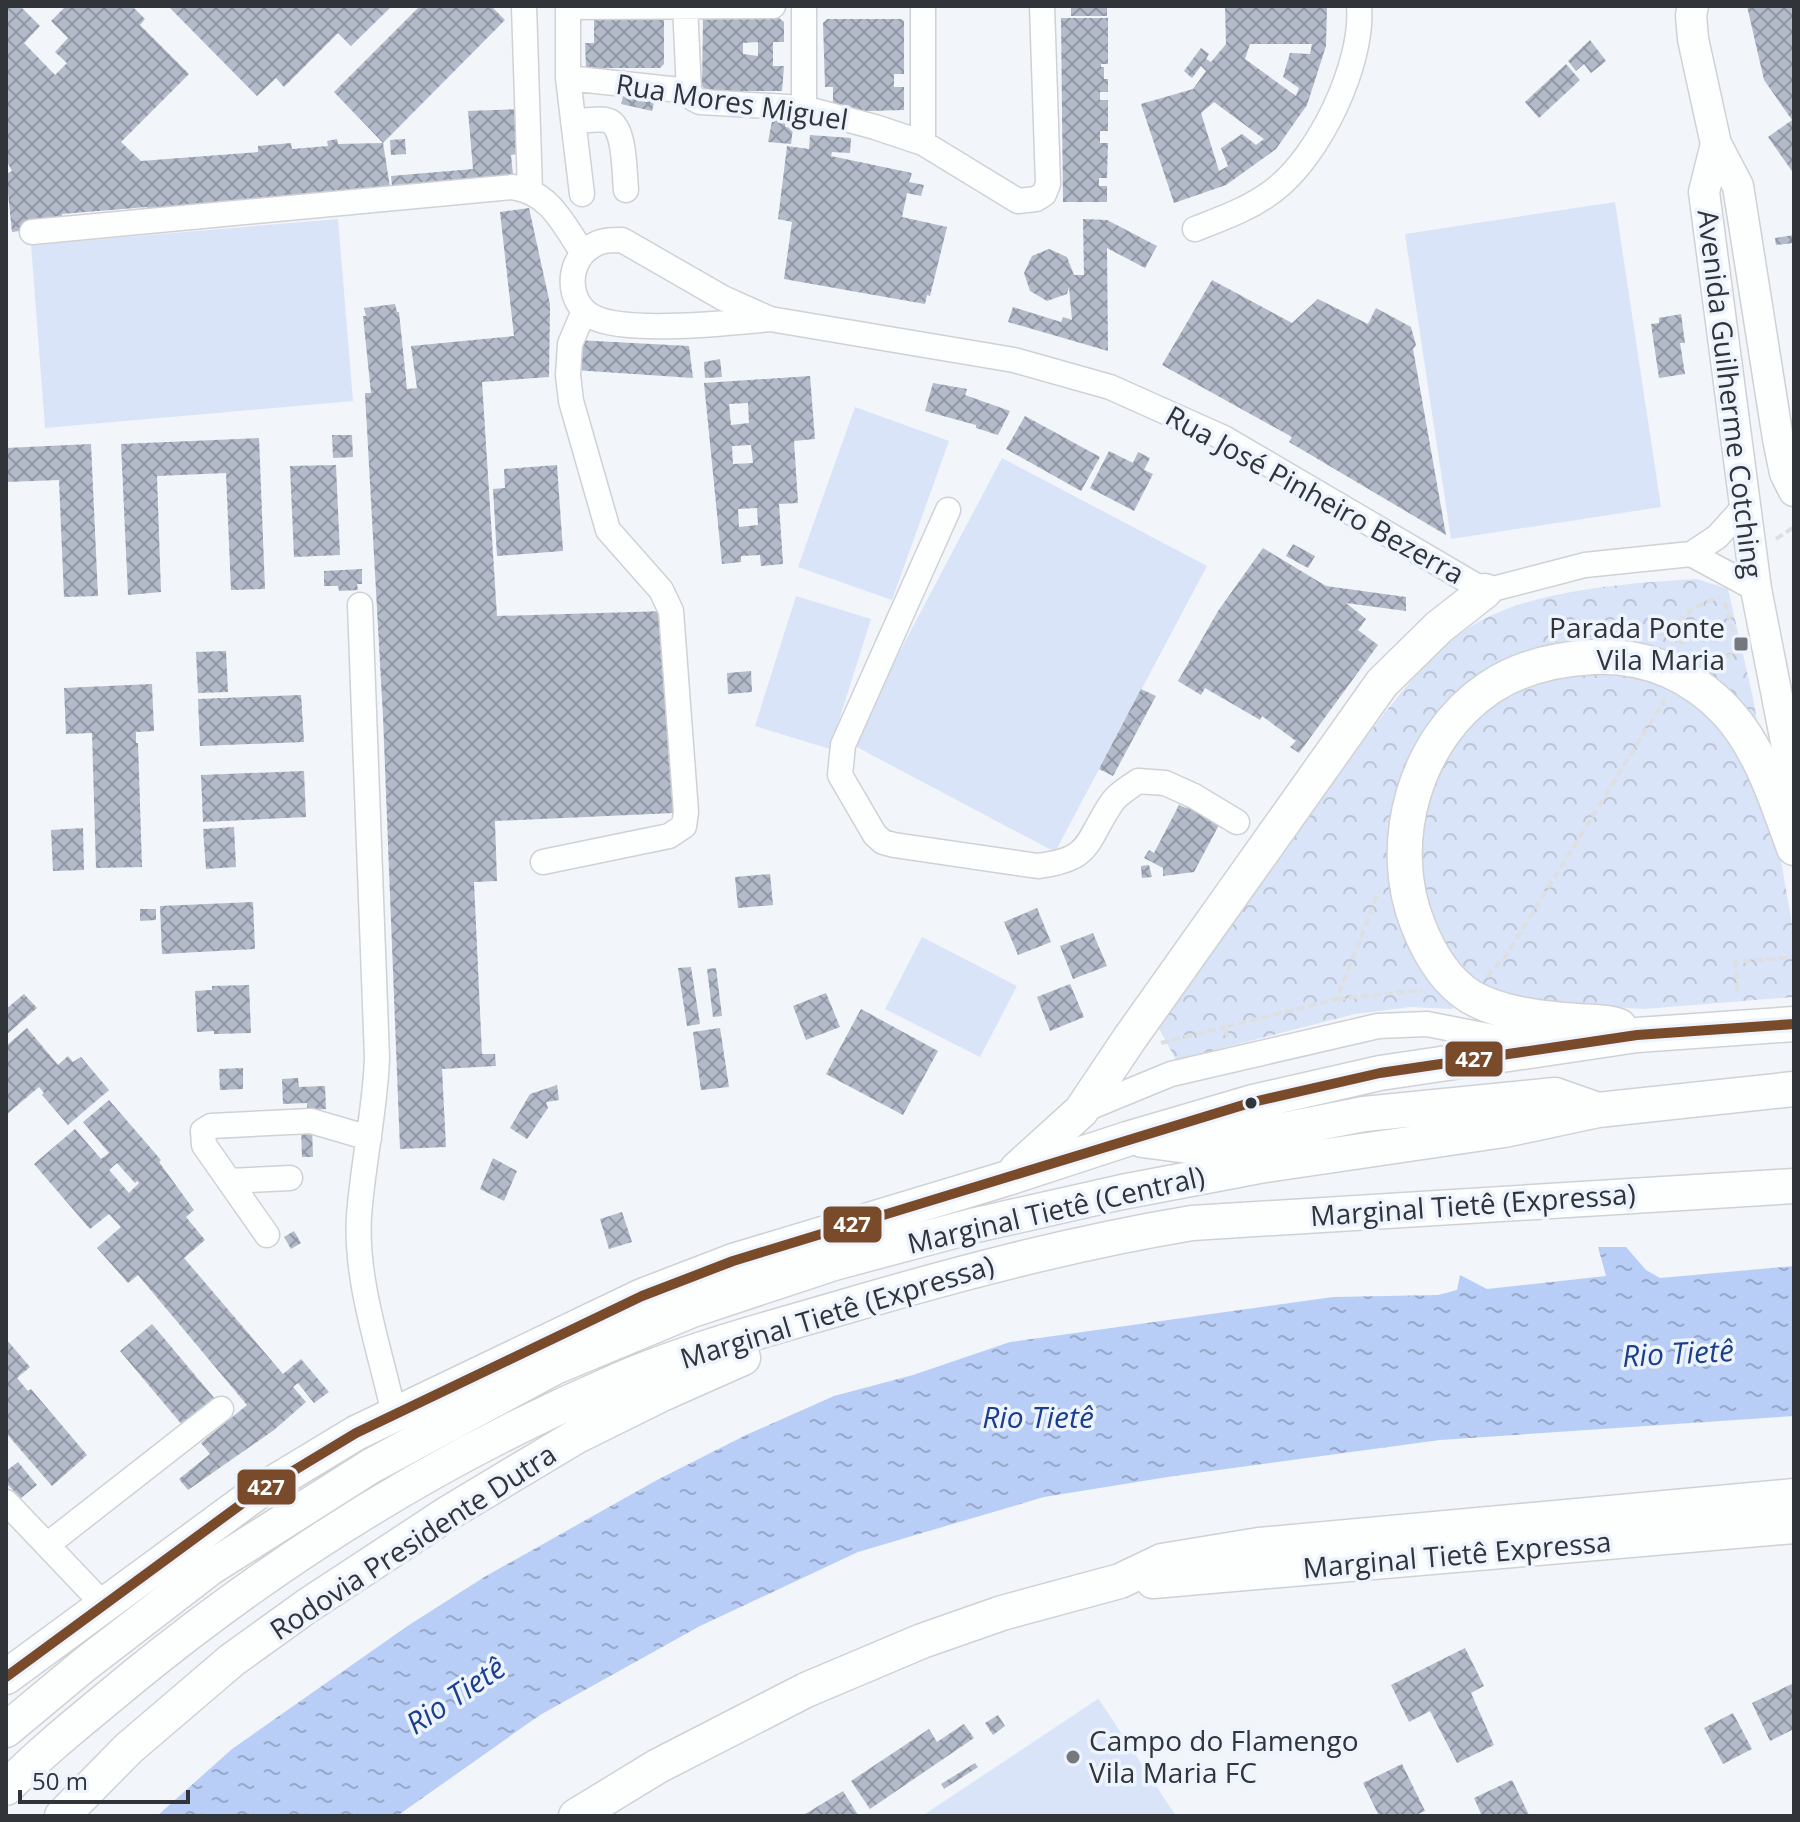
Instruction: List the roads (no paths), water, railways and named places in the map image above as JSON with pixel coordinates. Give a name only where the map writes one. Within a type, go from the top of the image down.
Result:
[{"type":"highway","points":[[1008,1178],[1081,1111],[1130,1038],[1250,831],[1382,683],[1439,627],[1485,591]]},
{"type":"highway","points":[[1637,1035],[1614,1024],[1511,1012],[1469,995],[1428,950],[1413,911],[1404,863],[1406,821],[1431,752],[1454,720],[1488,688],[1522,670],[1566,658],[1620,656],[1657,663],[1702,689],[1728,713],[1750,743],[1768,779],[1794,848]]},
{"type":"highway","points":[[6,1677],[255,1494],[356,1433],[642,1296],[733,1261],[1253,1102],[1380,1073],[1637,1035],[1794,1024]]},
{"type":"highway","name":"Marginal Tietê (Central)","points":[[84,1665],[210,1568],[371,1466],[555,1367],[692,1310],[834,1263],[976,1225],[1107,1195],[1259,1166],[1504,1130],[1598,1110],[1794,1089]]},
{"type":"highway","points":[[1127,1139],[1196,1147],[1364,1114],[1555,1095],[1598,1110]]},
{"type":"highway","name":"Marginal Tietê (Expressa)","points":[[6,1788],[42,1751],[192,1629],[338,1529],[493,1438],[620,1379],[798,1320],[981,1267],[1121,1235],[1192,1223],[1794,1186]]},
{"type":"highway","name":"Rodovia Presidente Dutra","points":[[62,1816],[129,1748],[232,1660],[307,1606],[450,1512],[577,1436],[664,1393],[767,1348],[798,1320]]},
{"type":"highway","points":[[576,1816],[658,1766],[806,1690],[922,1641],[989,1618],[1120,1581],[1162,1561],[1259,1545],[1794,1496]]},
{"type":"highway","name":"Marginal Tietê Expressa","points":[[1120,1581],[1169,1580],[1794,1526]]},
{"type":"highway","points":[[6,1730],[84,1665]]},
{"type":"highway","points":[[6,1759],[42,1723],[84,1665]]},
{"type":"main road","name":"Avenida Guilherme Cotching","points":[[1693,6],[1693,39],[1716,144],[1704,192],[1756,589],[1794,783]]},
{"type":"main road","points":[[1716,144],[1738,186],[1778,439],[1785,473],[1794,491]]},
{"type":"street","points":[[524,6],[530,190]]},
{"type":"street","points":[[685,6],[689,91]]},
{"type":"street","points":[[582,194],[568,78],[568,7],[773,6]]},
{"type":"street","points":[[804,6],[804,108]]},
{"type":"street","points":[[923,6],[923,143]]},
{"type":"street","name":"Rua Mores Miguel","points":[[568,78],[689,91],[700,102],[804,108],[923,143],[1018,201],[1036,199],[1044,194],[1048,184],[1042,6]]},
{"type":"street","points":[[1195,229],[1244,210],[1276,189],[1304,159],[1341,97],[1361,24],[1359,6]]},
{"type":"street","points":[[573,122],[613,122],[620,131],[626,190]]},
{"type":"street","points":[[32,232],[512,187],[530,190],[556,214],[583,253],[573,271],[572,285],[584,311],[570,344],[568,375],[571,401],[608,530],[661,590],[671,611],[686,812],[684,826],[669,836],[543,862]]},
{"type":"street","name":"Rua José Pinheiro Bezerra","points":[[583,253],[594,244],[622,240],[723,298],[770,319]]},
{"type":"street","name":"Rua José Pinheiro Bezerra","points":[[584,311],[595,318],[633,325],[770,319],[1014,360],[1110,387],[1224,438],[1485,591]]},
{"type":"street","points":[[1485,591],[1585,565],[1691,554],[1717,537],[1745,506]]},
{"type":"street","points":[[948,510],[843,745],[840,775],[875,835],[883,842],[894,845],[1038,866],[1061,863],[1078,856],[1089,844],[1115,798],[1138,781],[1165,783],[1194,796],[1250,831]]},
{"type":"street","points":[[1691,554],[1756,589]]},
{"type":"street","points":[[360,605],[377,1058],[375,1103],[359,1218],[363,1280],[394,1414]]},
{"type":"street","points":[[1081,1111],[1171,1074],[1378,1026],[1427,1024],[1547,1048]]},
{"type":"street","points":[[267,1235],[204,1145],[203,1131],[211,1126],[311,1121],[369,1138]]},
{"type":"street","points":[[229,1181],[290,1178]]},
{"type":"street","points":[[47,1545],[221,1409]]},
{"type":"street","points":[[6,1502],[103,1604]]},
{"type":"water","name":"Rio Tietê","points":[[1598,1247],[1626,1247],[1646,1270],[1660,1278],[1794,1266],[1794,1416],[1440,1440],[1044,1497],[858,1552],[700,1626],[540,1715],[397,1816],[157,1816],[232,1749],[409,1625],[486,1576],[657,1480],[746,1435],[834,1396],[913,1375],[1010,1342],[1333,1297],[1438,1295],[1457,1290],[1460,1275],[1487,1289],[1606,1276]]},
{"type":"place","name":"Parada Ponte Vila Maria","points":[[1741,644]]},
{"type":"place","name":"Campo do Flamengo Vila Maria FC","points":[[1073,1757]]}]
